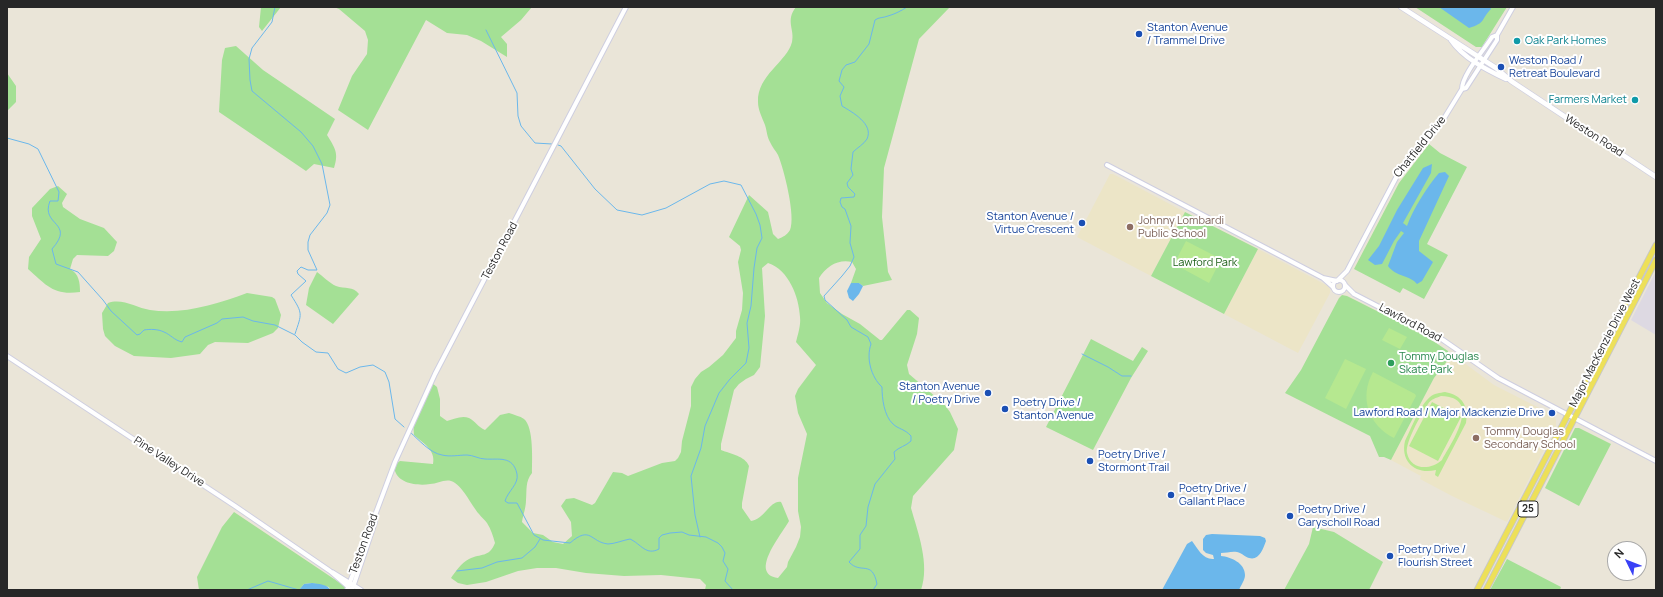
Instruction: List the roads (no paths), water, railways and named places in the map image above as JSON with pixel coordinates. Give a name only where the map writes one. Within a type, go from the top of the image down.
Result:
[{"type":"main road","name":"Weston Road","points":[[1401,7],[1496,68],[1511,81],[1656,177]]},
{"type":"main road","name":"Weston Road","points":[[1451,40],[1457,49],[1478,64],[1492,73],[1511,81]]},
{"type":"main road","name":"Major MacKenzie Drive West","points":[[1477,590],[1656,245]]},
{"type":"main road","name":"Major MacKenzie Drive West","points":[[1486,590],[1656,260]]},
{"type":"street","name":"Teston Road","points":[[350,588],[395,462],[435,374],[626,7]]},
{"type":"street","name":"Chatfield Drive","points":[[1345,285],[1347,271],[1398,174],[1443,120],[1462,89],[1462,84],[1496,40],[1496,35],[1513,7]]},
{"type":"street","points":[[1107,165],[1323,278],[1336,291],[1341,292],[1344,289],[1345,285],[1341,281],[1323,278]]},
{"type":"street","name":"Chatfield Drive","points":[[1337,280],[1347,271]]},
{"type":"street","points":[[1333,287],[1337,280]]},
{"type":"street","name":"Lawford Road","points":[[1345,285],[1354,294]]},
{"type":"street","name":"Lawford Road","points":[[1341,292],[1354,294],[1433,334],[1498,378],[1656,461]]},
{"type":"street","name":"Pine Valley Drive","points":[[7,356],[235,506],[330,571],[350,588],[361,590]]},
{"type":"water","points":[[1439,7],[1490,7],[1491,9],[1481,22],[1469,28]]},
{"type":"water","points":[[1432,164],[1431,173],[1403,223],[1407,226],[1417,205],[1430,185],[1439,173],[1445,172],[1449,176],[1419,241],[1419,251],[1433,262],[1422,281],[1417,284],[1411,279],[1391,270],[1388,266],[1397,242],[1404,233],[1401,231],[1382,264],[1375,265],[1368,260],[1379,246],[1397,210],[1423,168]]},
{"type":"water","points":[[851,283],[859,283],[863,286],[853,301],[849,298],[847,291]]},
{"type":"water","points":[[1206,535],[1260,536],[1265,538],[1266,541],[1262,551],[1255,558],[1246,557],[1237,552],[1221,553],[1221,556],[1237,561],[1243,567],[1245,577],[1239,590],[1162,590],[1187,544],[1192,541],[1204,556],[1214,559],[1213,555],[1206,553],[1203,550],[1203,539]]},
{"type":"water","points":[[312,583],[325,585],[330,590],[299,590],[304,584]]},
{"type":"waterway","points":[[275,7],[272,22],[252,48],[249,59],[252,91],[301,132],[313,146],[322,164],[330,205],[327,213],[310,235],[308,242],[308,250],[317,270],[308,270],[301,267],[297,271],[298,274],[306,281],[291,295],[298,306],[300,314],[295,334]]},
{"type":"waterway","points":[[873,590],[877,584],[875,576],[872,572],[866,568],[853,566],[849,562],[860,549],[860,535],[866,526],[868,507],[875,484],[895,459],[894,452],[911,441],[911,436],[895,426],[887,416],[883,401],[882,387],[878,383],[870,367],[869,355],[871,344],[868,337],[851,327],[847,320],[825,300],[824,296],[850,266],[854,257],[850,243],[851,226],[845,209],[842,207],[840,202],[841,198],[854,197],[855,194],[848,187],[847,183],[853,175],[851,169],[853,152],[866,141],[868,134],[867,128],[861,119],[842,106],[840,96],[844,87],[839,81],[842,70],[846,65],[855,62],[869,44],[875,20],[896,13],[907,7]]},
{"type":"waterway","points":[[486,30],[517,93],[518,116],[521,126],[535,143],[552,144]]},
{"type":"waterway","points":[[7,138],[29,144],[38,149],[59,192],[58,201],[50,201],[48,209],[49,215],[59,229],[60,234],[52,249],[56,264],[78,272],[111,311],[137,335],[144,330],[151,329],[164,332],[182,342],[185,337],[217,323],[222,319],[243,317],[253,321],[275,325],[295,335],[316,352],[328,353],[338,369],[346,373],[360,367],[373,365],[385,372],[389,382],[395,419],[404,427]]},
{"type":"waterway","points":[[558,145],[561,146],[595,189],[617,210],[642,215],[666,208],[710,184],[724,181],[741,185],[760,225],[762,238],[757,248],[754,268],[751,306],[747,323],[749,348],[746,363],[719,393],[705,426],[701,448],[691,476],[695,515],[700,537]]},
{"type":"waterway","points":[[1082,354],[1122,376],[1131,376]]},
{"type":"waterway","points":[[410,432],[425,446],[438,454],[448,456],[469,455],[483,459],[500,459],[509,461],[515,468],[517,478],[505,501],[508,503],[517,503],[534,535],[543,540],[570,543],[582,535],[587,535],[602,543],[608,544],[630,539],[647,550],[654,551],[659,549],[659,538],[662,535],[682,532],[689,535],[706,537],[718,543],[722,547],[725,553],[723,561],[728,569],[725,581],[733,590]]},
{"type":"waterway","points":[[457,571],[482,568],[497,562],[522,558],[535,547],[540,539]]},
{"type":"waterway","points":[[247,590],[268,581],[299,590]]},
{"type":"place","name":"Stanton Avenue / Trammel Drive","points":[[1139,34]]},
{"type":"place","name":"Oak Park Homes","points":[[1517,41]]},
{"type":"place","name":"Weston Road / Retreat Boulevard","points":[[1501,67]]},
{"type":"place","name":"Farmers Market","points":[[1635,100]]},
{"type":"place","name":"Stanton Avenue / Virtue Crescent","points":[[1082,223]]},
{"type":"place","name":"Johnny Lombardi Public School","points":[[1130,227]]},
{"type":"place","name":"Tommy Douglas Skate Park","points":[[1391,363]]},
{"type":"place","name":"Stanton Avenue / Poetry Drive","points":[[988,393]]},
{"type":"place","name":"Poetry Drive / Stanton Avenue","points":[[1005,409]]},
{"type":"place","name":"Lawford Road / Major Mackenzie Drive","points":[[1552,413]]},
{"type":"place","name":"Tommy Douglas Secondary School","points":[[1476,438]]},
{"type":"place","name":"Poetry Drive / Stormont Trail","points":[[1090,461]]},
{"type":"place","name":"Poetry Drive / Gallant Place","points":[[1171,495]]},
{"type":"place","name":"Poetry Drive / Garyscholl Road","points":[[1290,516]]},
{"type":"place","name":"Poetry Drive / Flourish Street","points":[[1390,556]]},
{"type":"park label","name":"Lawford Park","points":[[1205,263]]}]
